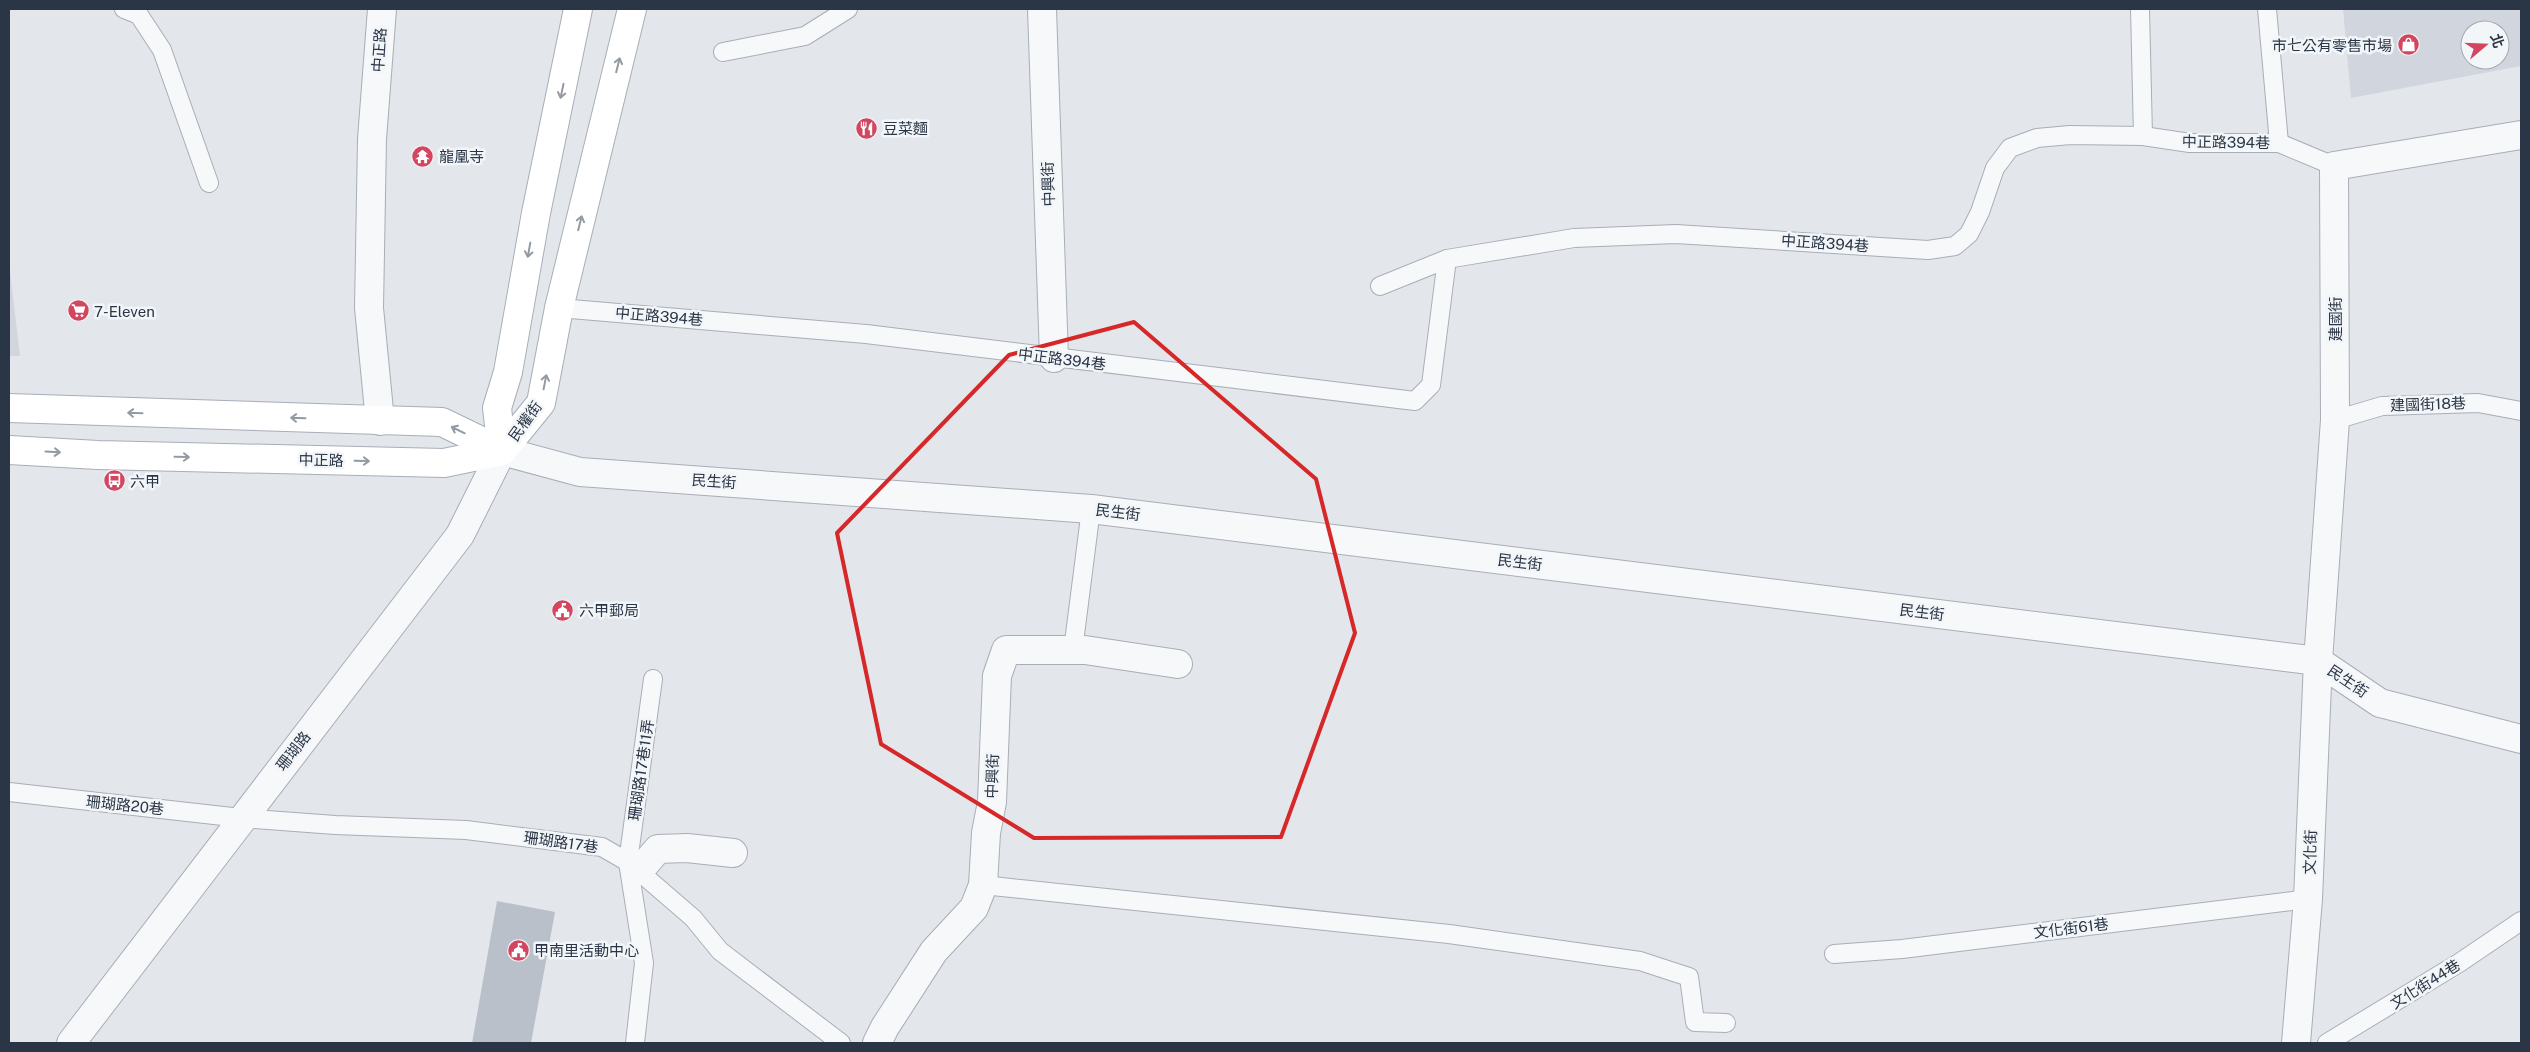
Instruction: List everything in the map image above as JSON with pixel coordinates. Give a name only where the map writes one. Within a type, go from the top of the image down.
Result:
[{"type":"main road","name":"民權街","points":[[502,451],[497,408],[508,372],[536,213],[578,9]]},
{"type":"main road","name":"民權街","points":[[502,451],[541,403],[559,308],[632,9]]},
{"type":"main road","points":[[9,408],[442,422],[502,451]]},
{"type":"main road","name":"中正路","points":[[9,450],[444,463],[502,451]]},
{"type":"street","name":"中正路","points":[[380,421],[369,308],[372,139],[382,9]]},
{"type":"street","name":"中興街","points":[[1042,9],[1054,358]]},
{"type":"street","points":[[2334,166],[2521,135]]},
{"type":"street","name":"建國街","points":[[2318,661],[2335,420],[2334,166]]},
{"type":"street","name":"民生街","points":[[502,451],[580,472],[1091,508],[2318,661],[2380,703],[2521,739]]},
{"type":"street","name":"珊瑚路","points":[[71,1043],[460,534],[502,451]]},
{"type":"street","name":"中興街","points":[[877,1043],[885,1027],[934,950],[974,908],[983,884],[986,833],[992,802],[997,676],[1006,650],[1085,650],[1178,664]]},
{"type":"street","name":"文化街","points":[[2296,1043],[2308,900],[2318,661]]},
{"type":"street","points":[[633,867],[658,849],[687,848],[733,853]]},
{"type":"lane","points":[[723,52],[805,36],[848,9]]},
{"type":"lane","points":[[2140,9],[2144,136]]},
{"type":"lane","points":[[2267,9],[2279,143]]},
{"type":"lane","points":[[137,11],[162,50],[209,183]]},
{"type":"lane","name":"中正路394巷","points":[[1380,286],[1447,259],[1574,238],[1676,234],[1928,250],[1955,246],[1969,234],[1980,212],[1995,168],[2010,148],[2037,138],[2070,135],[2144,136],[2190,144],[2279,143],[2334,166]]},
{"type":"lane","name":"中正路394巷","points":[[559,308],[866,334],[1415,401],[1431,385],[1447,259]]},
{"type":"lane","name":"建國街18巷","points":[[2335,420],[2382,406],[2478,403],[2521,411]]},
{"type":"lane","points":[[1072,650],[1091,508]]},
{"type":"lane","name":"珊瑚路17巷11弄","points":[[636,1043],[644,963],[633,867],[653,679]]},
{"type":"lane","name":"珊瑚路20巷","points":[[9,792],[242,818]]},
{"type":"lane","name":"珊瑚路17巷","points":[[242,818],[335,826],[466,830],[602,847],[633,867],[693,918],[720,951],[841,1043]]},
{"type":"lane","points":[[983,884],[1448,934],[1640,961],[1689,977],[1695,1022],[1726,1023]]},
{"type":"lane","name":"文化街61巷","points":[[1834,954],[1902,949],[2308,900]]},
{"type":"lane","name":"文化街44巷","points":[[2327,1043],[2450,968],[2521,921]]},
{"type":"highlighted area","points":[[1134,322],[1316,479],[1355,633],[1281,837],[1034,838],[881,744],[837,533],[1009,355]]},
{"type":"shaded area","name":"市七公有零售市場","points":[[2343,9],[2521,9],[2521,66],[2510,68],[2510,20],[2460,20],[2460,70],[2500,70],[2351,98]]},
{"type":"shaded area","points":[[9,263],[20,356],[9,356]]},
{"type":"building","name":"甲南里活動中心","points":[[497,901],[555,912],[531,1043],[472,1043]]},
{"type":"place","name":"市七公有零售市場","points":[[2408,45]]},
{"type":"place","name":"豆菜麵","points":[[867,128]]},
{"type":"place","name":"龍凰寺","points":[[423,156]]},
{"type":"place","name":"7-Eleven","points":[[78,311]]},
{"type":"place","name":"六甲","points":[[114,481]]},
{"type":"place","name":"六甲郵局","points":[[563,610]]},
{"type":"place","name":"甲南里活動中心","points":[[518,950]]}]
